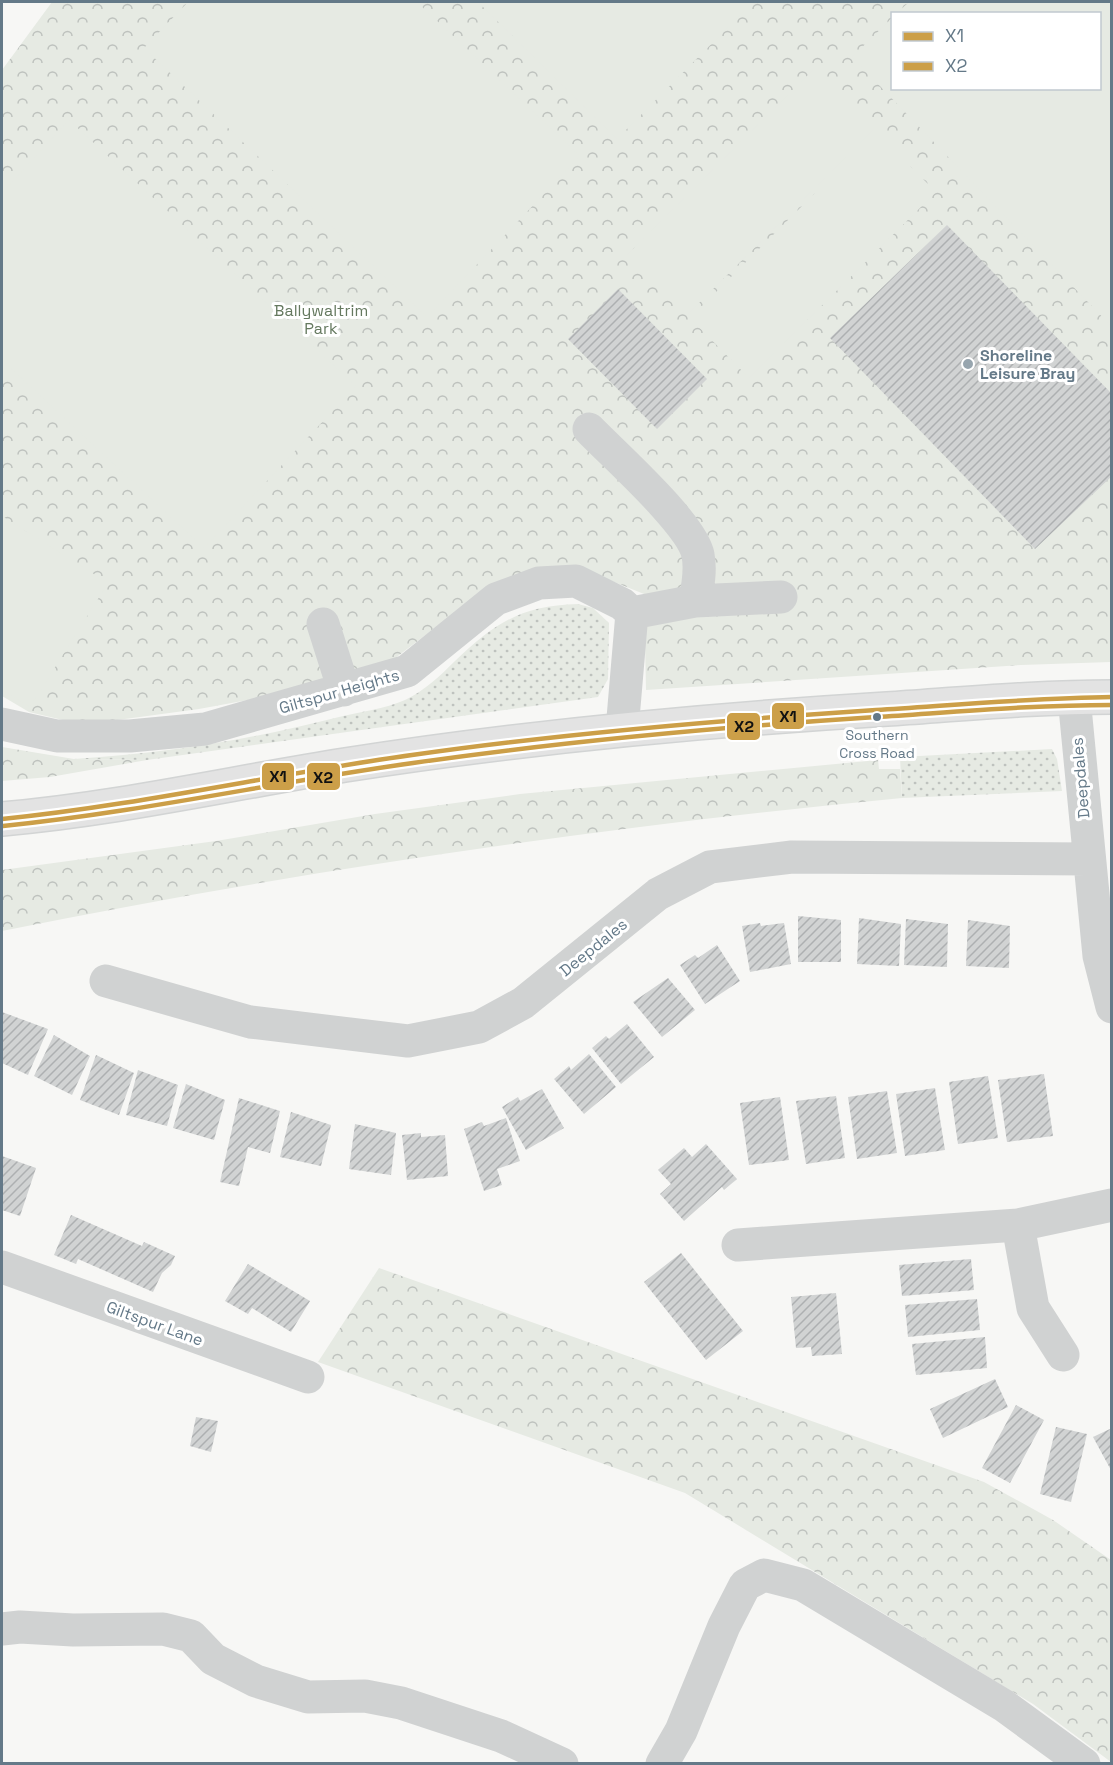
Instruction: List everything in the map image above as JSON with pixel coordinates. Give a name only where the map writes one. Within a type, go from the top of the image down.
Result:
[{"type":"main road","points":[[2,819],[195,791],[346,765],[622,730],[820,713],[1074,697],[1112,697]]},
{"type":"street","points":[[589,429],[681,522],[698,553],[699,579],[695,601]]},
{"type":"street","name":"Giltspur Heights","points":[[2,724],[57,736],[130,736],[205,729],[407,671],[496,599],[539,583],[576,581],[622,604],[632,613]]},
{"type":"street","points":[[622,730],[632,613],[695,601],[781,597]]},
{"type":"street","points":[[323,624],[344,690]]},
{"type":"street","name":"Deepdales","points":[[1074,697],[1088,860],[1100,956],[1112,1006]]},
{"type":"street","name":"Deepdales","points":[[106,981],[249,1022],[408,1041],[479,1027],[523,1003],[658,894],[710,867],[792,857],[1088,860]]},
{"type":"street","points":[[738,1245],[1018,1225],[1112,1205]]},
{"type":"street","points":[[1018,1225],[1033,1308],[1063,1355]]},
{"type":"street","name":"Giltspur Lane","points":[[2,1267],[308,1377]]},
{"type":"street","points":[[662,1764],[681,1731],[723,1626],[745,1585],[764,1575],[803,1585],[1003,1706],[1083,1764]]},
{"type":"street","points":[[2,1629],[20,1627],[73,1630],[164,1629],[191,1636],[213,1659],[256,1681],[308,1696],[365,1696],[401,1703],[501,1736],[562,1764]]},
{"type":"green space","name":"Ballywaltrim Park","points":[[52,2],[1111,2],[1111,662],[1021,665],[646,690],[644,594],[572,565],[444,621],[390,662],[301,690],[199,709],[110,721],[67,721],[29,712],[2,696],[2,70]]},
{"type":"green space","points":[[188,2],[417,2],[580,156],[427,317],[144,48]]},
{"type":"green space","points":[[478,2],[753,2],[617,139]]},
{"type":"green space","points":[[909,2],[1111,2],[1111,326],[852,57],[891,19],[891,90],[1101,90],[1101,12],[898,12]]},
{"type":"green space","points":[[814,69],[874,129],[687,315],[627,255]]},
{"type":"green space","points":[[69,120],[356,386],[204,548],[2,360],[2,193]]},
{"type":"green space","points":[[876,132],[936,192],[749,378],[690,318]]},
{"type":"green space","points":[[2,516],[108,583],[30,707],[2,690]]},
{"type":"green space","points":[[578,604],[593,608],[609,623],[608,679],[598,697],[147,760],[74,759],[207,744],[389,706],[412,697],[425,688],[497,626],[540,608]]},
{"type":"green space","points":[[2,747],[74,759],[147,760],[50,777],[2,781]]},
{"type":"green space","points":[[1052,749],[1057,759],[1062,791],[902,798],[900,757]]},
{"type":"green space","points":[[878,760],[879,769],[900,769],[902,798],[676,823],[451,853],[226,889],[2,931],[2,870],[216,841],[375,814],[520,794]]},
{"type":"green space","points":[[379,1268],[984,1482],[1053,1520],[1111,1560],[1111,1762],[1033,1704],[685,1493],[318,1362]]},
{"type":"building","name":"Shoreline Leisure Bray","points":[[947,225],[1112,394],[1112,476],[1035,549],[830,338]]},
{"type":"building","points":[[618,289],[707,379],[657,429],[568,339]]},
{"type":"building","points":[[798,916],[841,920],[841,962],[798,962]]},
{"type":"building","points":[[859,918],[901,924],[899,966],[857,964]]},
{"type":"building","points":[[906,919],[948,924],[947,967],[904,965]]},
{"type":"building","points":[[968,920],[1010,926],[1009,968],[966,966]]},
{"type":"building","points":[[760,923],[761,926],[784,923],[791,964],[750,972],[742,926]]},
{"type":"building","points":[[717,945],[740,981],[705,1004],[680,965],[695,955],[698,958]]},
{"type":"building","points":[[668,978],[695,1010],[662,1037],[633,1002]]},
{"type":"building","points":[[2,1012],[48,1029],[28,1075],[2,1063]]},
{"type":"building","points":[[627,1024],[654,1057],[621,1084],[592,1048],[606,1036],[609,1039]]},
{"type":"building","points":[[54,1035],[90,1056],[72,1095],[34,1076]]},
{"type":"building","points":[[589,1054],[616,1087],[584,1114],[554,1079],[569,1066],[571,1070]]},
{"type":"building","points":[[96,1055],[134,1073],[119,1115],[80,1100]]},
{"type":"building","points":[[138,1070],[178,1085],[167,1126],[126,1115]]},
{"type":"building","points":[[1044,1074],[1053,1136],[1007,1142],[998,1080]]},
{"type":"building","points":[[988,1076],[998,1138],[958,1144],[949,1082]]},
{"type":"building","points":[[186,1084],[225,1100],[214,1140],[173,1128]]},
{"type":"building","points":[[935,1088],[945,1150],[905,1156],[896,1094]]},
{"type":"building","points":[[542,1089],[564,1128],[526,1150],[502,1107],[518,1097],[520,1101]]},
{"type":"building","points":[[887,1091],[897,1153],[857,1159],[848,1097]]},
{"type":"building","points":[[836,1096],[845,1158],[806,1164],[796,1101]]},
{"type":"building","points":[[780,1097],[789,1160],[749,1165],[740,1103]]},
{"type":"building","points":[[239,1098],[280,1111],[270,1153],[248,1147],[239,1186],[220,1182]]},
{"type":"building","points":[[291,1112],[331,1125],[321,1166],[280,1157]]},
{"type":"building","points":[[506,1118],[520,1161],[497,1169],[502,1185],[484,1191],[464,1129],[482,1122],[484,1126]]},
{"type":"building","points":[[355,1124],[396,1133],[391,1175],[349,1169]]},
{"type":"building","points":[[421,1133],[421,1137],[445,1135],[448,1176],[407,1180],[402,1135]]},
{"type":"building","points":[[706,1144],[737,1179],[724,1190],[722,1187],[684,1221],[660,1194],[671,1184],[658,1170],[684,1148],[692,1157]]},
{"type":"building","points":[[2,1156],[36,1168],[20,1216],[2,1210]]},
{"type":"building","points":[[71,1215],[142,1246],[144,1242],[175,1256],[171,1265],[162,1273],[153,1292],[78,1259],[76,1264],[54,1255]]},
{"type":"building","points":[[681,1253],[743,1331],[706,1360],[644,1282]]},
{"type":"building","points":[[971,1259],[974,1290],[902,1296],[899,1265]]},
{"type":"building","points":[[248,1264],[310,1301],[291,1332],[252,1308],[248,1314],[225,1301]]},
{"type":"building","points":[[836,1293],[842,1354],[812,1356],[811,1347],[796,1348],[791,1297]]},
{"type":"building","points":[[977,1299],[980,1330],[908,1337],[905,1305]]},
{"type":"building","points":[[985,1337],[987,1368],[916,1375],[912,1344]]},
{"type":"building","points":[[995,1379],[1008,1407],[943,1438],[930,1409]]},
{"type":"building","points":[[1016,1405],[1044,1420],[1010,1483],[982,1468]]},
{"type":"building","points":[[196,1417],[218,1421],[211,1452],[190,1446]]},
{"type":"building","points":[[1056,1427],[1087,1434],[1071,1502],[1040,1494]]},
{"type":"building","points":[[1112,1428],[1112,1472],[1093,1437]]},
{"type":"transit line","name":"X1","points":[[2,819],[105,806],[361,763],[528,740],[760,718],[994,702],[1112,697]]},
{"type":"transit line","name":"X2","points":[[3,826],[106,813],[413,763],[586,741],[818,721],[1023,707],[1112,705]]},
{"type":"place","name":"Shoreline Leisure Bray","points":[[968,364]]},
{"type":"place","name":"Southern Cross Road","points":[[877,717]]}]
